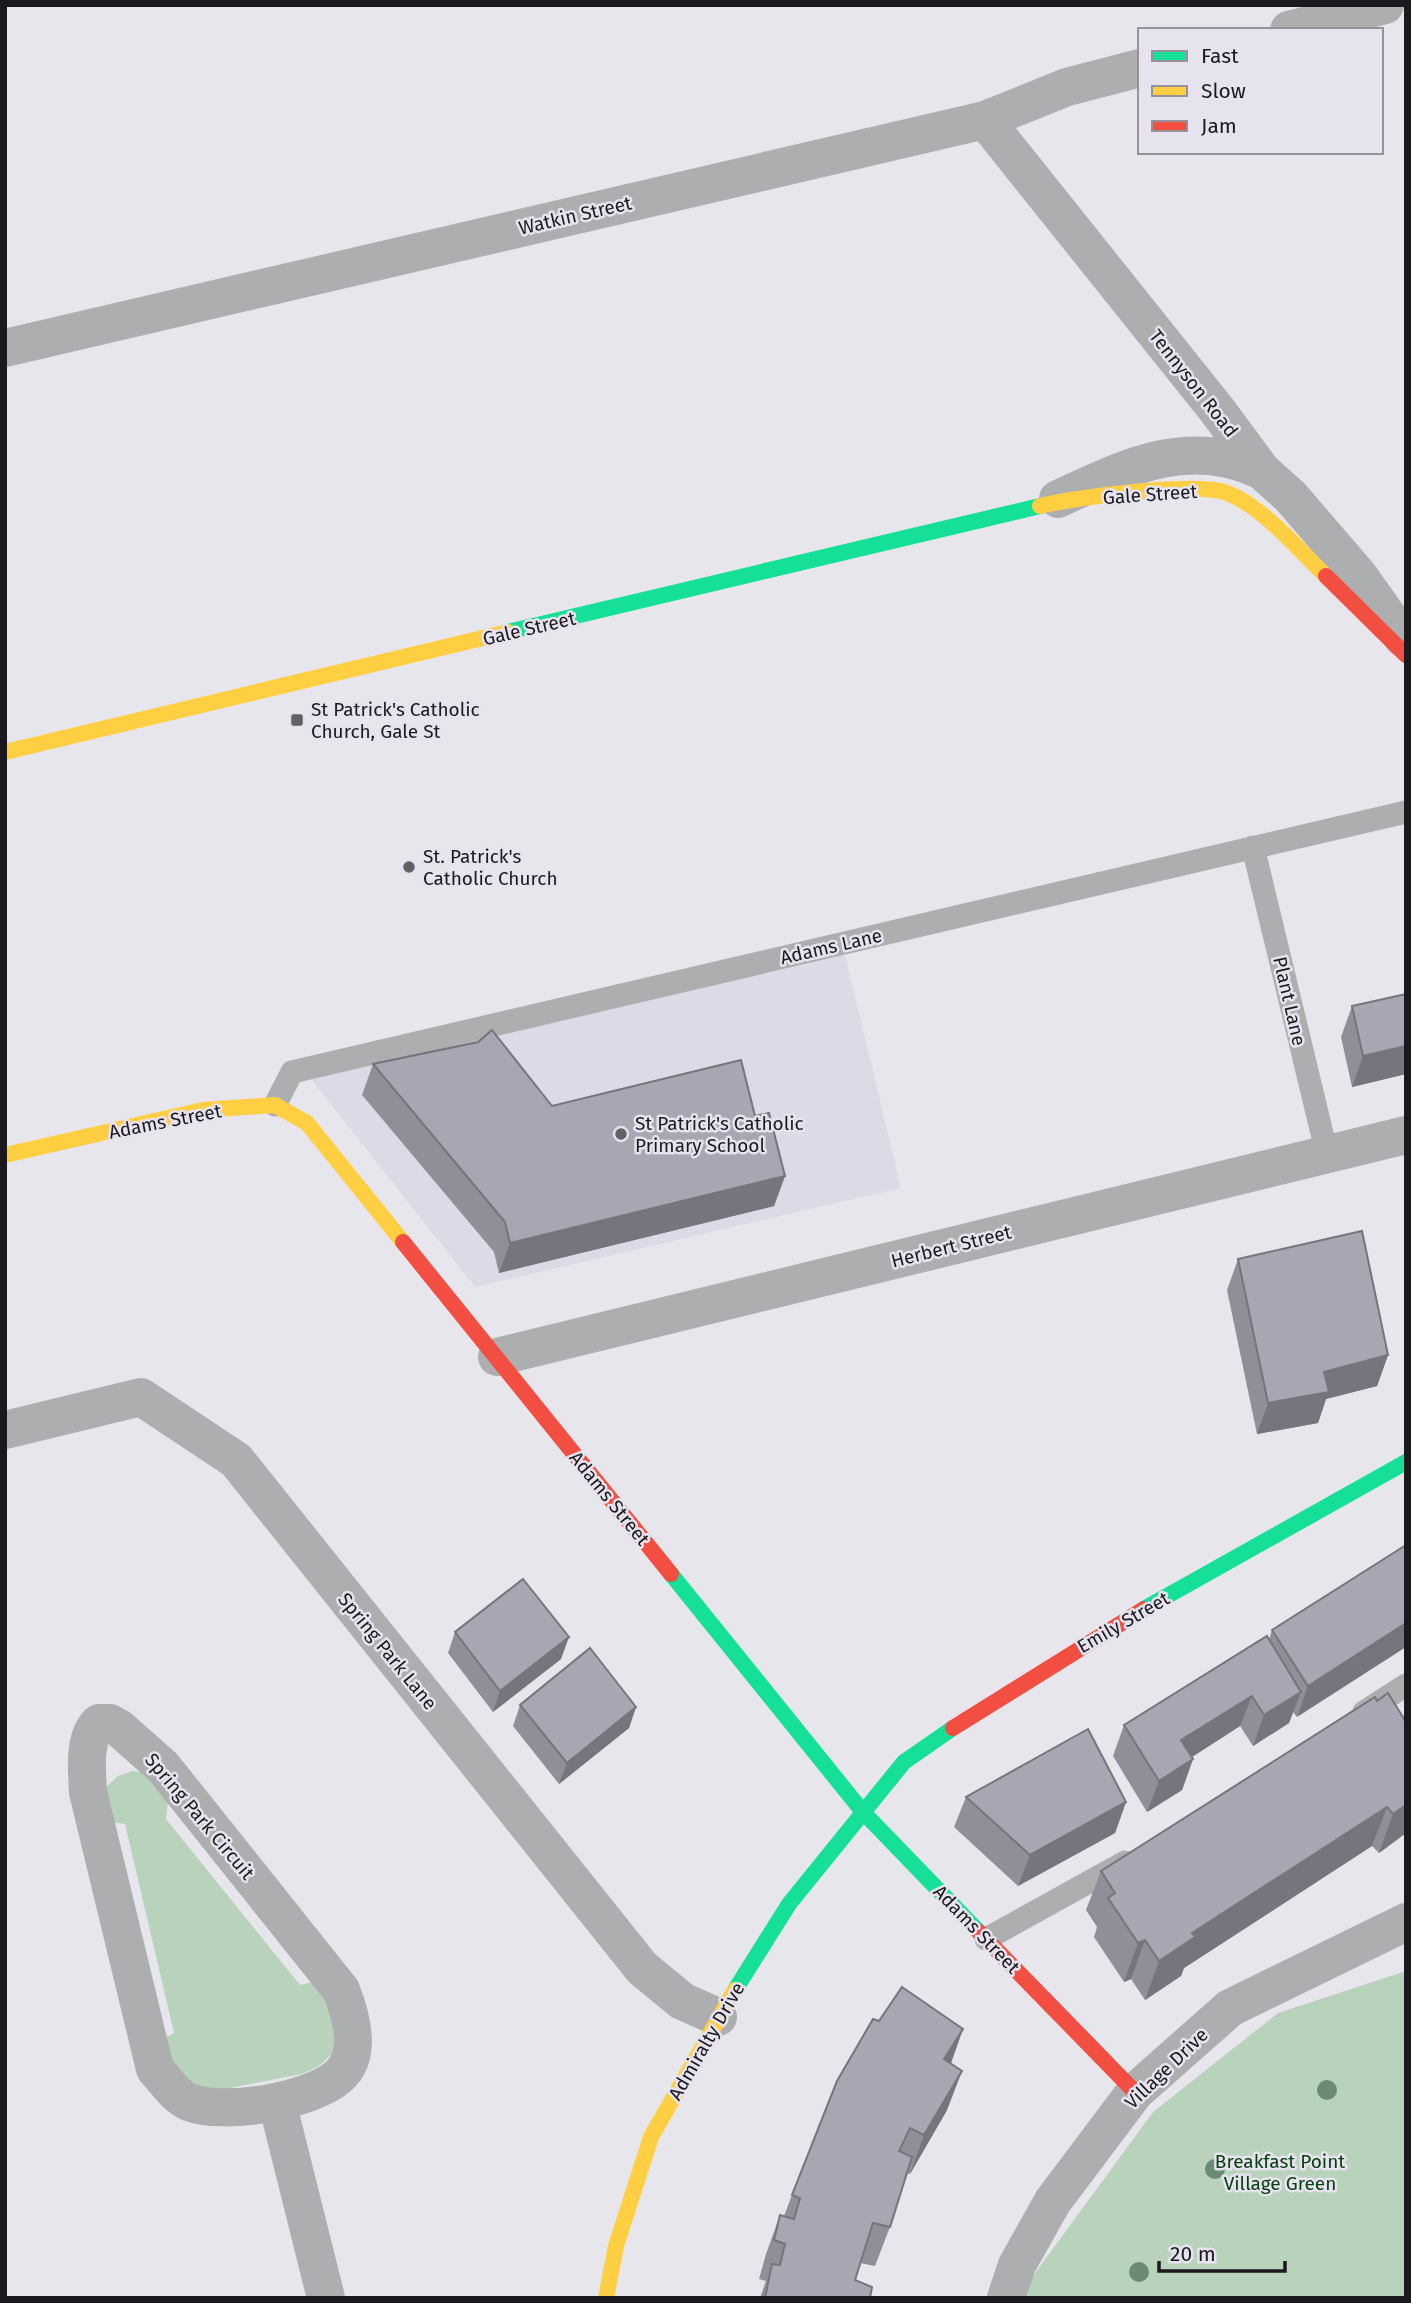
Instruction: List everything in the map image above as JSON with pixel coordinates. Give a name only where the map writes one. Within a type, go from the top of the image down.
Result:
[{"type":"street","points":[[1297,28],[1385,5]]},
{"type":"street","name":"Watkin Street","points":[[5,348],[985,120],[1067,87],[1138,69]]},
{"type":"street","name":"Tennyson Road","points":[[985,120],[1217,410],[1254,487],[1282,533],[1406,655]]},
{"type":"street","name":"Gale Street","points":[[5,752],[1052,503],[1130,466],[1168,458],[1215,455],[1240,460],[1254,487]]},
{"type":"street","name":"Tennyson Road","points":[[1254,487],[1291,497],[1359,576],[1406,642]]},
{"type":"street","name":"Adams Street","points":[[5,1155],[203,1110],[275,1105],[307,1123],[863,1812],[1135,2092]]},
{"type":"street","name":"Herbert Street","points":[[497,1357],[1406,1135]]},
{"type":"street","name":"Spring Park Lane","points":[[5,1430],[141,1397],[236,1461],[642,1968],[682,2001],[718,2017]]},
{"type":"street","name":"Emily Street","points":[[863,1812],[904,1762],[975,1712],[1107,1630],[1406,1462]]},
{"type":"street","name":"Spring Park Circuit","points":[[99,1723],[110,1723],[119,1728],[163,1767],[341,1990],[354,2033],[350,2055],[340,2076],[277,2102],[209,2106],[188,2102],[155,2069],[88,1793],[86,1764],[90,1738],[99,1723]]},
{"type":"street","name":"Admiralty Drive","points":[[606,2298],[616,2246],[651,2137],[718,2017],[789,1904],[863,1812]]},
{"type":"street","name":"Village Drive","points":[[1006,2298],[1017,2265],[1053,2201],[1135,2092],[1230,2008],[1406,1922]]},
{"type":"street","points":[[277,2102],[326,2298]]},
{"type":"lane","name":"Adams Lane","points":[[275,1105],[292,1072],[1406,812]]},
{"type":"lane","name":"Plant Lane","points":[[1253,847],[1327,1154]]},
{"type":"lane","points":[[1347,1723],[1406,1685]]},
{"type":"lane","points":[[986,1939],[1148,1849]]},
{"type":"shaded area","name":"St Patrick's Catholic Primary School","points":[[845,955],[901,1188],[475,1287],[311,1079]]},
{"type":"green space","points":[[132,1771],[150,1773],[169,1794],[166,1819],[300,1985],[317,1981],[339,2035],[332,2054],[319,2066],[302,2074],[214,2091],[179,2081],[159,2041],[174,2033],[125,1824],[111,1822],[106,1787],[118,1776]]},
{"type":"green space","name":"Breakfast Point Village Green","points":[[1406,1971],[1406,2298],[1027,2298],[1030,2280],[1153,2112],[1278,2013]]},
{"type":"building","points":[[1406,994],[1406,1046],[1363,1056],[1352,1006]]},
{"type":"building","points":[[492,1030],[552,1106],[741,1060],[755,1116],[769,1113],[785,1176],[510,1243],[505,1222],[373,1064],[478,1042]]},
{"type":"building","points":[[1362,1231],[1388,1355],[1324,1372],[1329,1392],[1268,1403],[1238,1259]]},
{"type":"building","points":[[1406,1545],[1406,1623],[1308,1686],[1272,1630]]},
{"type":"building","points":[[523,1579],[569,1637],[500,1691],[455,1632]]},
{"type":"building","points":[[1267,1636],[1301,1692],[1264,1715],[1252,1696],[1181,1740],[1193,1759],[1159,1781],[1124,1725]]},
{"type":"building","points":[[590,1648],[636,1707],[567,1763],[520,1705]]},
{"type":"building","points":[[1388,1693],[1406,1722],[1406,1805],[1393,1814],[1387,1807],[1192,1933],[1195,1937],[1159,1961],[1145,1940],[1138,1943],[1108,1898],[1115,1893],[1101,1871],[1375,1697],[1377,1701]]},
{"type":"building","points":[[1088,1729],[1126,1802],[1030,1855],[966,1797]]},
{"type":"building","points":[[902,1987],[963,2029],[944,2059],[962,2071],[924,2135],[910,2128],[899,2151],[912,2157],[890,2227],[873,2223],[855,2280],[872,2287],[870,2298],[765,2298],[772,2264],[780,2265],[785,2244],[774,2240],[780,2215],[794,2219],[800,2198],[792,2195],[837,2081],[873,2019],[879,2021]]},
{"type":"traffic: fast","points":[[508,632],[1040,506]]},
{"type":"traffic: fast","points":[[1144,1609],[1406,1462]]},
{"type":"traffic: fast","points":[[671,1574],[863,1812],[979,1932]]},
{"type":"traffic: fast","points":[[735,1990],[789,1904],[904,1762],[953,1728]]},
{"type":"traffic: slow","points":[[1040,506],[1106,495],[1164,490],[1212,490],[1227,493],[1267,518],[1326,576]]},
{"type":"traffic: slow","points":[[5,752],[508,632]]},
{"type":"traffic: slow","points":[[5,1155],[203,1110],[275,1105],[307,1123],[403,1242]]},
{"type":"traffic: slow","points":[[606,2298],[616,2246],[651,2137],[735,1990]]},
{"type":"traffic: jam","points":[[1326,576],[1406,655]]},
{"type":"traffic: jam","points":[[403,1242],[671,1574]]},
{"type":"traffic: jam","points":[[953,1728],[1144,1609]]},
{"type":"traffic: jam","points":[[979,1932],[1135,2092]]},
{"type":"place","name":"St Patrick's Catholic Church, Gale St","points":[[297,720]]},
{"type":"place","name":"St. Patrick's Catholic Church","points":[[409,867]]},
{"type":"place","name":"St Patrick's Catholic Primary School","points":[[621,1134]]}]
